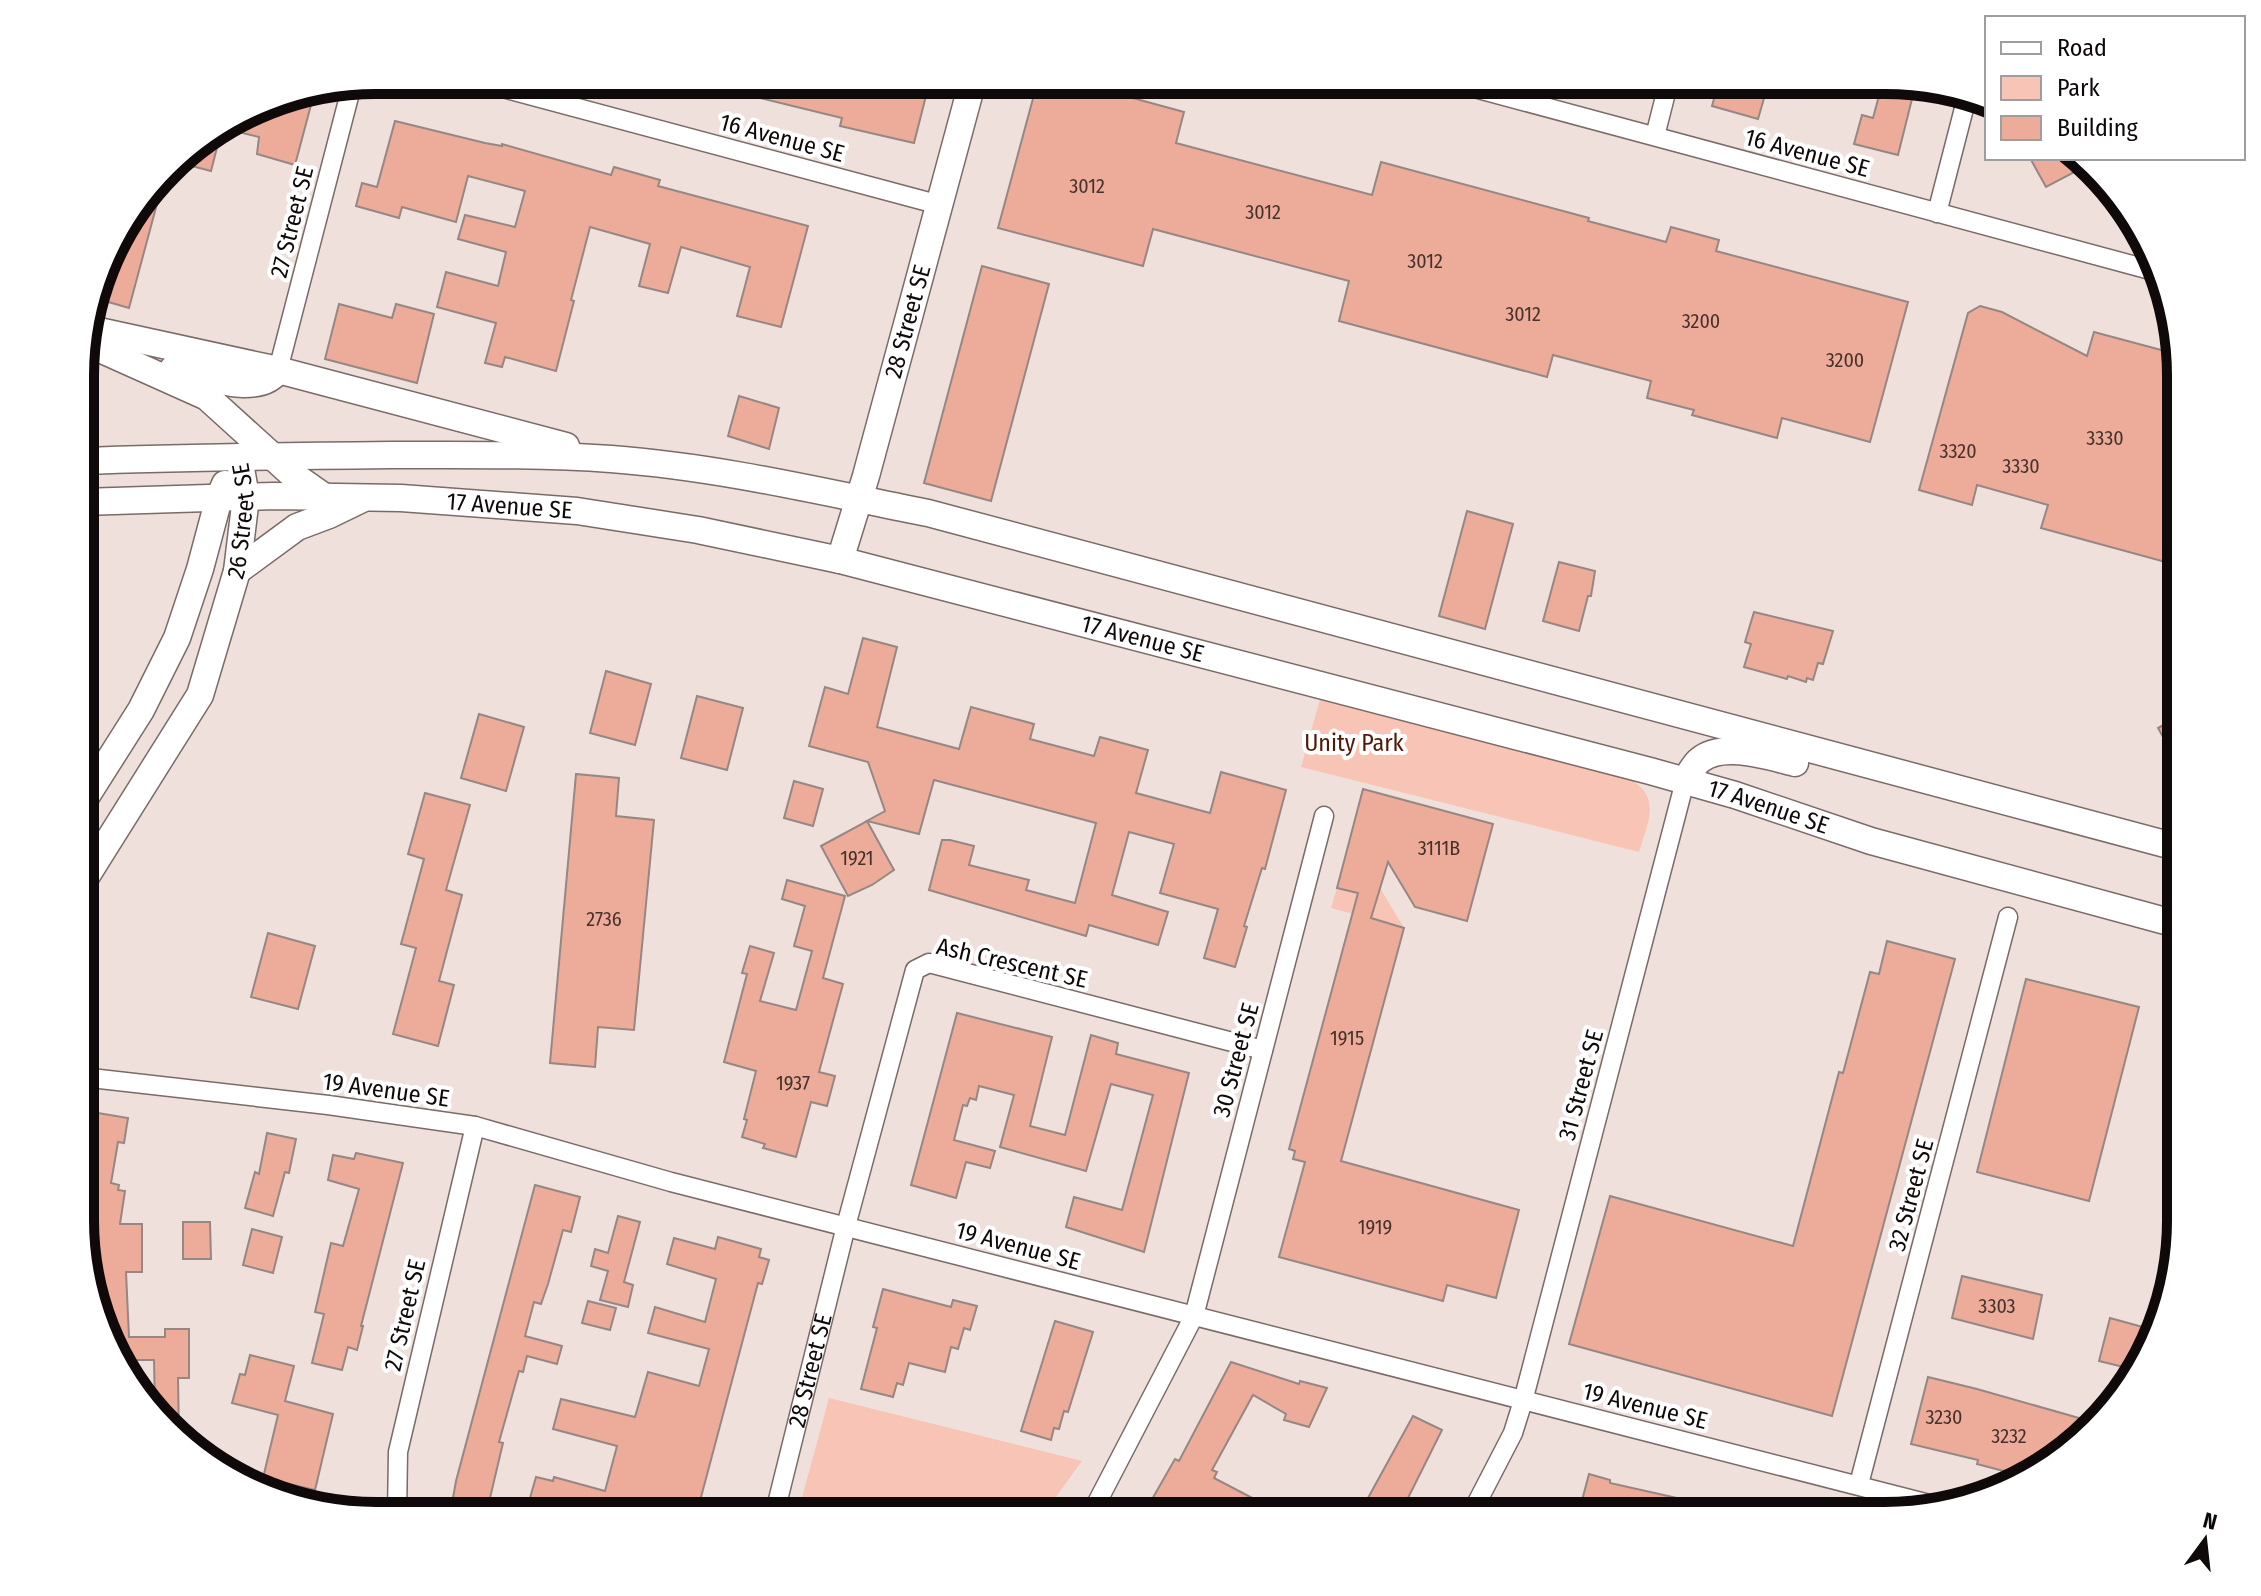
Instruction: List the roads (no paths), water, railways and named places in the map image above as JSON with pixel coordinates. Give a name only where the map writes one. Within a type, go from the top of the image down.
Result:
[{"type":"main road","name":"28 Street SE","points":[[840,560],[860,499],[969,94]]},
{"type":"main road","name":"17 Avenue SE","points":[[97,331],[278,370],[612,459]]},
{"type":"main road","points":[[96,346],[207,397],[293,475],[323,496]]},
{"type":"main road","points":[[123,357],[239,384],[260,385],[272,379],[278,370]]},
{"type":"main road","name":"17 Avenue SE","points":[[94,461],[518,455],[612,459],[725,472],[928,513],[2167,844]]},
{"type":"main road","name":"26 Street SE","points":[[95,863],[200,695],[237,571],[246,497],[239,457]]},
{"type":"main road","name":"26 Street SE","points":[[94,783],[156,684],[177,638],[219,498],[239,457]]},
{"type":"main road","name":"17 Avenue SE","points":[[94,502],[323,496],[461,501],[577,511],[754,540],[1685,781],[1871,841],[2167,921]]},
{"type":"main road","points":[[237,571],[297,527],[365,497]]},
{"type":"main road","points":[[1685,781],[1700,759],[1738,750],[1869,782],[1908,775]]},
{"type":"street","name":"16 Avenue SE","points":[[526,94],[940,205]]},
{"type":"street","name":"27 Street SE","points":[[278,370],[349,95]]},
{"type":"street","name":"16 Avenue SE","points":[[1500,95],[2146,269]]},
{"type":"street","points":[[1655,136],[1665,95]]},
{"type":"street","points":[[1937,213],[1965,106]]},
{"type":"street","name":"31 Street SE","points":[[1477,1502],[1513,1433],[1523,1401],[1685,781]]},
{"type":"street","name":"30 Street SE","points":[[1098,1501],[1194,1316],[1324,816]]},
{"type":"street","name":"32 Street SE","points":[[1859,1484],[2008,917]]},
{"type":"street","name":"Ash Crescent SE","points":[[846,1226],[915,970],[929,963],[1263,1050]]},
{"type":"street","name":"19 Avenue SE","points":[[95,1078],[328,1105],[475,1126],[671,1182],[1916,1500]]},
{"type":"street","name":"27 Street SE","points":[[397,1501],[398,1452],[475,1126]]},
{"type":"street","name":"28 Street SE","points":[[778,1501],[846,1226]]},
{"type":"park label","name":"Unity Park","points":[[1354,743]]}]
